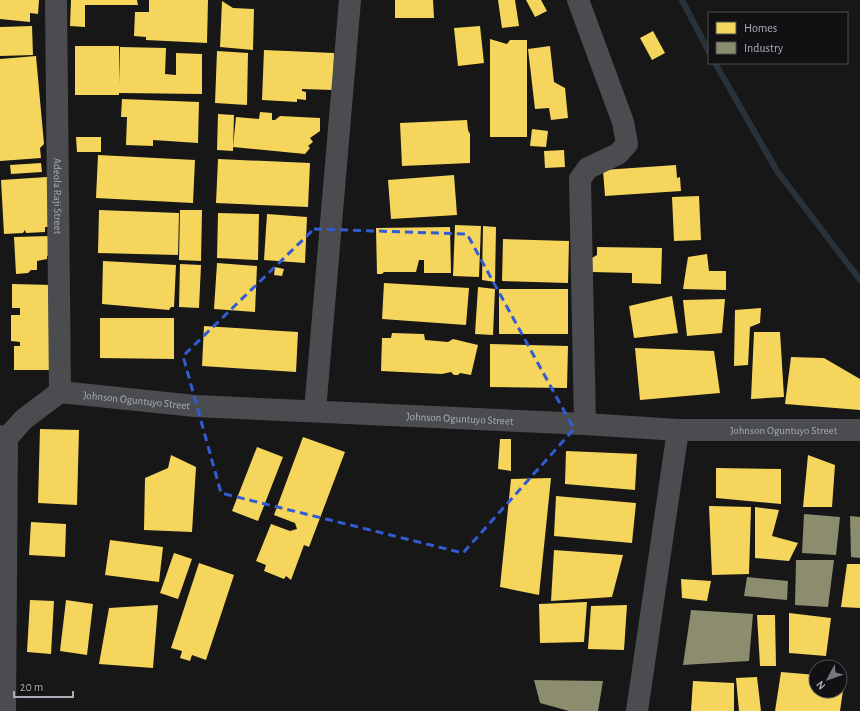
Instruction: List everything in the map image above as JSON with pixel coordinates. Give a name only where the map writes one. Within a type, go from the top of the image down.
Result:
[{"type":"street","name":"Adeola Raji Street","points":[[56,0],[60,392]]},
{"type":"street","points":[[315,411],[350,0]]},
{"type":"street","points":[[578,0],[623,122],[627,144],[618,154],[588,168],[580,179],[585,424]]},
{"type":"street","name":"Johnson Oguntuyo Street","points":[[60,392],[195,406],[585,424],[678,430],[860,430]]},
{"type":"street","points":[[4,711],[4,437],[24,419],[60,392]]},
{"type":"street","points":[[637,711],[678,430]]},
{"type":"highlighted area","points":[[314,229],[467,234],[574,429],[463,553],[221,493],[183,356]]},
{"type":"building: Homes","points":[[0,0],[39,0],[38,14],[30,13],[30,22],[0,19]]},
{"type":"building: Homes","points":[[71,0],[137,0],[138,5],[85,5],[85,27],[70,26]]},
{"type":"building: Homes","points":[[149,0],[208,0],[207,43],[146,40],[146,37],[134,36],[135,12],[149,12]]},
{"type":"building: Homes","points":[[395,0],[433,0],[434,18],[395,18]]},
{"type":"building: Homes","points":[[498,0],[515,0],[519,26],[502,28]]},
{"type":"building: Homes","points":[[526,0],[541,0],[547,11],[535,17]]},
{"type":"building: Homes","points":[[222,1],[233,8],[254,9],[253,50],[220,47]]},
{"type":"building: Homes","points":[[32,26],[33,55],[0,56],[0,27]]},
{"type":"building: Homes","points":[[480,26],[484,63],[458,66],[454,28]]},
{"type":"building: Homes","points":[[653,31],[665,53],[652,60],[640,38]]},
{"type":"building: Homes","points":[[490,39],[507,44],[510,40],[527,40],[527,137],[490,137]]},
{"type":"building: Homes","points":[[75,46],[119,46],[119,84],[120,47],[166,48],[165,74],[176,75],[176,53],[202,54],[202,94],[119,93],[119,95],[75,95]]},
{"type":"building: Homes","points":[[550,46],[554,82],[565,88],[568,118],[551,120],[549,108],[535,109],[528,49]]},
{"type":"building: Homes","points":[[264,50],[334,53],[333,90],[302,89],[302,91],[306,92],[306,100],[297,99],[297,102],[262,100]]},
{"type":"building: Homes","points":[[217,51],[248,53],[247,105],[215,103]]},
{"type":"building: Homes","points":[[36,56],[44,144],[40,148],[41,158],[0,161],[0,59]]},
{"type":"building: Homes","points":[[122,99],[199,102],[198,143],[153,140],[153,146],[126,145],[127,117],[121,117]]},
{"type":"building: Homes","points":[[260,112],[272,113],[272,120],[275,120],[280,116],[320,118],[320,131],[310,138],[313,142],[308,146],[310,148],[305,154],[233,147],[236,117],[259,119]]},
{"type":"building: Homes","points":[[218,114],[234,115],[233,151],[217,150]]},
{"type":"building: Homes","points":[[467,120],[470,134],[470,163],[402,166],[400,123]]},
{"type":"building: Homes","points":[[532,129],[548,131],[546,147],[530,146]]},
{"type":"building: Homes","points":[[76,137],[101,137],[101,152],[77,152]]},
{"type":"building: Homes","points":[[564,150],[565,167],[545,168],[544,151]]},
{"type":"building: Homes","points":[[98,155],[195,160],[193,203],[96,198]]},
{"type":"building: Homes","points":[[218,159],[310,163],[308,207],[216,203]]},
{"type":"building: Homes","points":[[41,163],[42,172],[11,174],[10,165]]},
{"type":"building: Homes","points":[[676,165],[677,178],[680,177],[681,191],[605,196],[603,170]]},
{"type":"building: Homes","points":[[454,175],[457,215],[391,219],[388,180]]},
{"type":"building: Homes","points":[[47,177],[50,227],[45,227],[45,232],[26,233],[25,230],[23,233],[4,234],[1,180]]},
{"type":"building: Homes","points":[[699,196],[701,240],[674,241],[672,197]]},
{"type":"building: Homes","points":[[99,210],[179,213],[178,255],[98,253]]},
{"type":"building: Homes","points":[[180,210],[202,210],[201,261],[179,260]]},
{"type":"building: Homes","points":[[218,213],[259,214],[258,260],[217,258]]},
{"type":"building: Homes","points":[[267,214],[307,217],[305,263],[264,260]]},
{"type":"building: Homes","points":[[455,225],[481,226],[479,277],[453,276]]},
{"type":"building: Homes","points":[[483,226],[496,227],[495,282],[482,280]]},
{"type":"building: Homes","points":[[450,227],[451,273],[424,273],[424,260],[419,260],[416,272],[384,272],[382,274],[377,274],[376,228]]},
{"type":"building: Homes","points":[[50,236],[51,254],[47,256],[47,259],[37,261],[37,270],[31,270],[28,273],[16,274],[14,237]]},
{"type":"building: Homes","points":[[503,239],[569,241],[568,283],[502,281]]},
{"type":"building: Homes","points":[[597,247],[662,248],[661,284],[632,283],[632,273],[592,272],[592,258],[597,255]]},
{"type":"building: Homes","points":[[707,254],[709,271],[726,271],[726,290],[683,289],[688,257]]},
{"type":"building: Homes","points":[[103,261],[176,265],[174,307],[171,307],[169,310],[102,304]]},
{"type":"building: Homes","points":[[217,263],[257,266],[255,312],[214,309]]},
{"type":"building: Homes","points":[[180,264],[201,265],[199,308],[179,307]]},
{"type":"building: Homes","points":[[275,267],[284,269],[282,276],[274,275]]},
{"type":"building: Homes","points":[[384,283],[469,288],[466,325],[382,319]]},
{"type":"building: Homes","points":[[12,284],[54,285],[54,370],[14,370],[14,346],[20,346],[20,342],[11,341],[11,315],[20,315],[20,308],[12,308]]},
{"type":"building: Homes","points":[[478,287],[495,289],[493,335],[475,334]]},
{"type":"building: Homes","points":[[499,289],[568,289],[568,334],[499,334]]},
{"type":"building: Homes","points":[[672,296],[678,333],[634,338],[629,306]]},
{"type":"building: Homes","points":[[725,299],[722,333],[687,336],[683,300]]},
{"type":"building: Homes","points":[[761,308],[760,323],[750,327],[748,365],[734,366],[735,310]]},
{"type":"building: Homes","points":[[100,318],[174,318],[174,359],[100,358]]},
{"type":"building: Homes","points":[[204,326],[298,332],[296,372],[202,366]]},
{"type":"building: Homes","points":[[754,332],[780,332],[784,397],[751,399]]},
{"type":"building: Homes","points":[[392,333],[424,334],[425,340],[448,342],[453,339],[478,345],[471,375],[460,373],[458,375],[454,375],[451,372],[442,374],[381,371],[382,338],[391,338]]},
{"type":"building: Homes","points":[[490,344],[568,346],[567,388],[490,387]]},
{"type":"building: Homes","points":[[635,348],[714,351],[720,393],[640,400]]},
{"type":"building: Homes","points":[[791,357],[824,358],[860,379],[860,410],[785,404]]},
{"type":"building: Homes","points":[[40,429],[79,430],[77,505],[38,503]]},
{"type":"building: Homes","points":[[303,437],[345,452],[309,547],[304,545],[291,580],[286,576],[284,579],[264,571],[266,565],[256,561],[271,524],[290,531],[297,529],[295,523],[274,515]]},
{"type":"building: Homes","points":[[500,439],[511,439],[511,471],[498,469]]},
{"type":"building: Homes","points":[[257,447],[283,457],[258,521],[232,511]]},
{"type":"building: Homes","points":[[566,451],[637,454],[635,490],[565,484]]},
{"type":"building: Homes","points":[[171,455],[196,467],[192,532],[144,530],[145,478],[168,468]]},
{"type":"building: Homes","points":[[808,455],[835,465],[832,507],[803,507]]},
{"type":"building: Homes","points":[[716,468],[781,469],[781,504],[716,498]]},
{"type":"building: Homes","points":[[551,478],[539,595],[500,587],[511,479]]},
{"type":"building: Homes","points":[[556,496],[636,503],[632,543],[554,536]]},
{"type":"building: Homes","points":[[709,506],[751,507],[749,574],[712,575]]},
{"type":"building: Homes","points":[[755,507],[779,510],[772,536],[798,543],[789,561],[755,558]]},
{"type":"building: Homes","points":[[31,522],[66,524],[65,557],[29,555]]},
{"type":"building: Homes","points":[[110,540],[163,547],[159,582],[105,575]]},
{"type":"building: Homes","points":[[554,550],[623,555],[612,597],[551,601]]},
{"type":"building: Homes","points":[[174,553],[192,559],[178,599],[160,593]]},
{"type":"building: Homes","points":[[199,563],[234,575],[206,660],[192,655],[190,661],[180,658],[182,651],[171,648]]},
{"type":"building: Homes","points":[[847,564],[860,564],[860,608],[841,607]]},
{"type":"building: Homes","points":[[681,579],[711,581],[707,601],[682,598]]},
{"type":"building: Homes","points":[[30,600],[54,601],[51,654],[27,652]]},
{"type":"building: Homes","points":[[66,600],[93,604],[87,655],[60,651]]},
{"type":"building: Homes","points":[[587,602],[584,642],[540,643],[539,604]]},
{"type":"building: Homes","points":[[158,605],[153,668],[99,664],[109,608]]},
{"type":"building: Homes","points":[[627,605],[624,650],[588,649],[591,606]]},
{"type":"building: Homes","points":[[789,613],[831,618],[826,656],[789,653]]},
{"type":"building: Homes","points":[[757,615],[775,615],[776,666],[760,666]]},
{"type":"building: Homes","points":[[781,672],[808,674],[808,699],[842,699],[840,711],[775,711]]},
{"type":"building: Homes","points":[[757,677],[761,711],[739,711],[736,678]]},
{"type":"building: Homes","points":[[693,681],[734,683],[734,711],[691,711]]},
{"type":"building: Industry","points":[[804,514],[840,517],[836,555],[802,553]]},
{"type":"building: Industry","points":[[850,516],[860,517],[860,558],[851,557]]},
{"type":"building: Industry","points":[[796,560],[834,560],[828,607],[795,605]]},
{"type":"building: Industry","points":[[747,577],[788,581],[787,600],[744,596]]},
{"type":"building: Industry","points":[[691,610],[753,614],[749,661],[683,665]]},
{"type":"building: Industry","points":[[534,680],[603,681],[598,711],[569,711],[540,703]]},
{"type":"waterway","points":[[682,0],[708,50]]},
{"type":"waterway","points":[[716,64],[777,171],[860,280]]}]
